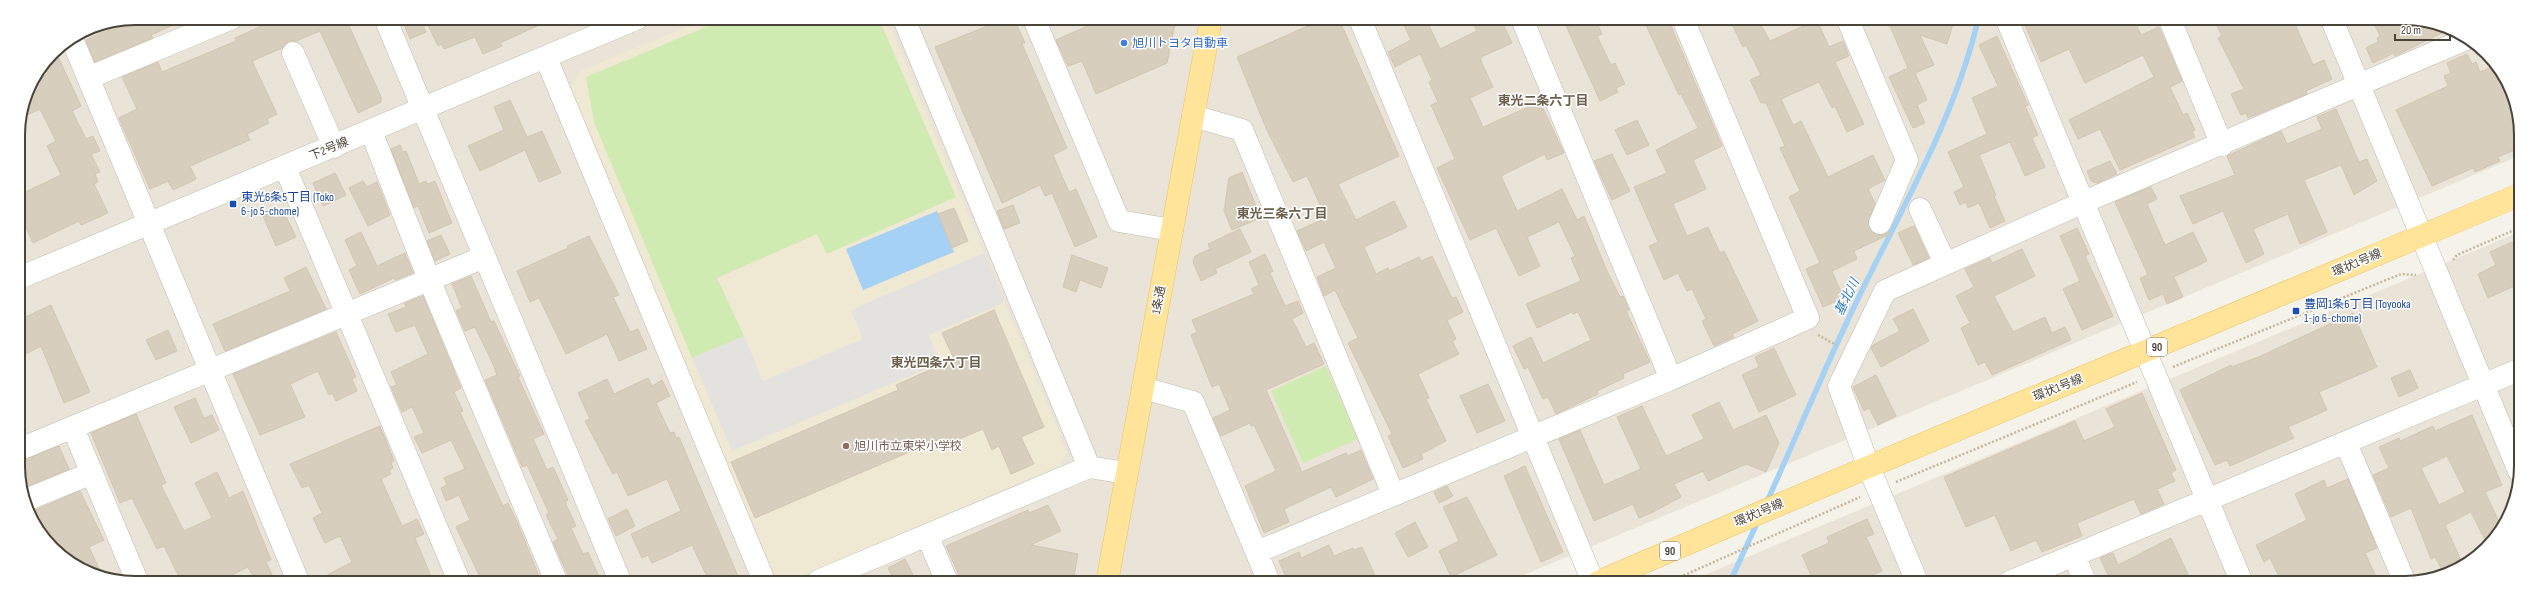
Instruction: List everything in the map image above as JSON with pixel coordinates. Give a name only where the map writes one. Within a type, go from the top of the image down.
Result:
[{"type":"main road","name":"1条通","points":[[1108,576],[1210,25]]},
{"type":"main road","name":"環状1号線","points":[[1612,576],[1868,465],[2146,352],[2514,197]]},
{"type":"street","points":[[88,78],[214,25]]},
{"type":"street","points":[[388,25],[618,576]]},
{"type":"street","name":"下2号線","points":[[25,276],[622,25]]},
{"type":"street","points":[[906,25],[1089,466]]},
{"type":"street","points":[[1037,25],[1119,221],[1172,230]]},
{"type":"street","points":[[1362,25],[1591,576]]},
{"type":"street","points":[[1524,25],[1671,378]]},
{"type":"street","points":[[1257,552],[1671,378],[1808,318],[1685,25]]},
{"type":"street","points":[[1850,25],[1907,160],[1880,223]]},
{"type":"street","points":[[2009,25],[2239,576]]},
{"type":"street","points":[[2172,25],[2222,144]]},
{"type":"street","points":[[2334,25],[2514,459]]},
{"type":"street","points":[[1914,576],[1868,465],[1839,386],[1885,291],[2084,202],[2461,41]]},
{"type":"street","points":[[74,44],[212,371],[296,576]]},
{"type":"street","points":[[293,53],[334,147]]},
{"type":"street","points":[[546,58],[762,576]]},
{"type":"street","points":[[1193,116],[1242,130],[1393,494]]},
{"type":"street","points":[[371,131],[429,279],[554,576]]},
{"type":"street","points":[[285,167],[456,576]]},
{"type":"street","points":[[1920,209],[1945,263]]},
{"type":"street","points":[[25,447],[212,371],[347,313],[484,257]]},
{"type":"street","points":[[2024,576],[2514,372]]},
{"type":"street","points":[[1143,388],[1193,402],[1267,576]]},
{"type":"street","points":[[73,428],[135,576]]},
{"type":"street","points":[[2346,443],[2402,576]]},
{"type":"street","points":[[830,576],[1089,466],[1126,473]]},
{"type":"street","points":[[30,498],[92,472]]},
{"type":"street","points":[[927,535],[944,576]]},
{"type":"street","points":[[2074,555],[2083,576]]},
{"type":"path","points":[[1682,576],[1783,531]]},
{"type":"shaded area","points":[[128,25],[2411,25],[2425,27],[2453,36],[2482,57],[2491,68],[2503,86],[2512,114],[2514,128],[2514,158],[1521,576],[128,576],[114,574],[86,565],[57,544],[36,515],[27,487],[25,473],[25,128],[29,107],[33,93],[40,80],[57,57],[80,40],[93,33]]},
{"type":"shaded area","points":[[691,25],[889,25],[1067,452],[1061,465],[802,576],[774,576],[571,88],[578,72]]},
{"type":"shaded area","points":[[2514,234],[2514,473],[2512,487],[2503,515],[2491,533],[2482,544],[2471,553],[2446,568],[2411,576],[1702,576]]},
{"type":"shaded area","points":[[984,253],[1005,302],[929,335],[940,363],[732,451],[692,358],[744,336],[763,381],[863,339],[851,310]]},
{"type":"green space","points":[[711,25],[882,25],[956,197],[827,254],[817,234],[717,278],[744,336],[692,358],[594,122],[586,77]]},
{"type":"green space","points":[[1326,366],[1358,439],[1303,463],[1271,391]]},
{"type":"water","points":[[937,211],[954,252],[863,290],[846,249]]},
{"type":"building","points":[[129,25],[173,25],[151,35],[153,38],[95,62],[86,40],[113,27],[121,26],[122,28]]},
{"type":"building","points":[[264,25],[349,25],[381,97],[381,102],[358,113],[320,31],[296,41],[288,41],[282,48],[252,61],[277,114],[267,119],[269,123],[247,134],[250,140],[190,166],[196,179],[173,190],[168,181],[150,189],[119,118],[137,109],[122,77],[158,62],[162,72],[236,41],[235,38]]},
{"type":"building","points":[[404,25],[423,25],[426,32],[410,39]]},
{"type":"building","points":[[428,25],[540,25],[500,43],[502,46],[483,54],[475,37],[444,49],[442,44],[438,46]]},
{"type":"building","points":[[990,25],[1017,25],[1025,43],[1022,44],[1067,148],[1053,155],[1069,192],[1076,189],[1097,237],[1075,247],[1052,193],[1045,196],[1040,185],[1002,203],[935,47]]},
{"type":"building","points":[[1090,25],[1175,25],[1167,63],[1096,94],[1082,61],[1068,66],[1056,40]]},
{"type":"building","points":[[1310,25],[1342,25],[1399,156],[1338,184],[1356,220],[1394,201],[1407,227],[1364,247],[1376,274],[1388,268],[1389,271],[1419,257],[1421,261],[1432,256],[1452,298],[1456,297],[1463,312],[1447,320],[1456,339],[1452,341],[1459,354],[1418,374],[1429,398],[1426,399],[1446,441],[1421,454],[1423,459],[1403,468],[1388,436],[1392,434],[1348,343],[1358,338],[1335,290],[1324,296],[1317,277],[1336,268],[1324,242],[1306,251],[1297,231],[1326,218],[1307,176],[1293,182],[1266,128],[1237,57]]},
{"type":"building","points":[[1404,25],[1429,25],[1440,49],[1477,31],[1474,25],[1504,25],[1512,43],[1481,57],[1481,61],[1493,87],[1470,98],[1483,127],[1540,102],[1564,153],[1547,160],[1545,154],[1501,176],[1517,211],[1562,189],[1577,220],[1584,216],[1607,271],[1620,297],[1623,296],[1625,300],[1629,310],[1626,311],[1650,362],[1623,374],[1624,378],[1597,391],[1598,394],[1556,414],[1548,397],[1543,399],[1528,367],[1524,369],[1513,346],[1531,337],[1543,363],[1591,340],[1578,312],[1573,314],[1572,312],[1537,328],[1526,304],[1581,281],[1571,258],[1575,256],[1559,222],[1527,237],[1540,266],[1519,276],[1496,228],[1470,240],[1437,168],[1455,159],[1431,105],[1438,102],[1429,82],[1432,80],[1420,54],[1395,67],[1388,52],[1411,40]]},
{"type":"building","points":[[1566,25],[1598,25],[1602,34],[1597,36],[1611,65],[1615,63],[1625,84],[1616,88],[1618,92],[1600,101]]},
{"type":"building","points":[[1646,25],[1671,25],[1722,146],[1693,160],[1706,189],[1673,204],[1687,236],[1708,227],[1720,253],[1724,251],[1758,321],[1732,334],[1734,337],[1714,346],[1702,321],[1706,319],[1692,289],[1687,291],[1678,273],[1664,280],[1649,246],[1658,242],[1634,187],[1667,173],[1656,150],[1698,128],[1681,94],[1679,95]]},
{"type":"building","points":[[1732,25],[1761,25],[1770,41],[1806,25],[1819,25],[1829,47],[1843,41],[1849,56],[1835,62],[1864,124],[1847,132],[1835,106],[1832,108],[1819,82],[1781,99],[1793,125],[1801,121],[1828,177],[1873,155],[1885,180],[1868,189],[1875,203],[1868,224],[1875,234],[1882,235],[1889,232],[1890,234],[1854,251],[1857,259],[1832,271],[1841,292],[1836,294],[1839,300],[1823,307],[1806,269],[1820,263],[1789,197],[1800,191],[1780,148],[1785,146],[1766,103],[1761,103],[1750,80],[1761,75],[1746,45],[1743,47]]},
{"type":"building","points":[[1887,25],[1953,25],[1947,44],[1920,35],[1934,65],[1915,73],[1927,100],[1917,105],[1925,123],[1913,128],[1889,77],[1908,68],[1890,26]]},
{"type":"building","points":[[2025,25],[2136,25],[2141,35],[2159,27],[2182,81],[2170,87],[2183,115],[2187,113],[2195,130],[2192,131],[2195,137],[2120,170],[2100,129],[2078,139],[2069,120],[2154,77],[2143,55],[2085,83],[2069,49],[2041,62]]},
{"type":"building","points":[[2216,25],[2295,25],[2313,65],[2324,60],[2332,79],[2306,91],[2307,94],[2248,118],[2246,113],[2241,115],[2231,94],[2244,89],[2218,38],[2222,36]]},
{"type":"building","points":[[2374,25],[2411,25],[2425,27],[2443,32],[2395,56],[2394,53],[2373,63],[2366,48],[2378,42],[2377,38],[2380,36]]},
{"type":"building","points":[[1997,36],[2028,105],[2025,106],[2038,135],[2032,138],[2045,167],[2025,176],[2010,142],[1979,155],[2005,221],[1990,228],[1979,203],[1968,208],[1966,202],[1960,205],[1954,192],[1964,187],[1948,152],[1987,134],[1972,98],[1998,86],[1979,45]]},
{"type":"building","points":[[2467,54],[2472,64],[2476,62],[2480,72],[2491,68],[2503,86],[2512,114],[2514,128],[2514,150],[2498,157],[2500,161],[2475,172],[2473,168],[2432,186],[2396,110],[2448,86],[2444,76],[2451,73],[2447,63]]},
{"type":"building","points":[[58,56],[81,106],[72,111],[86,139],[93,136],[100,151],[91,154],[100,172],[95,174],[98,182],[94,184],[108,213],[81,225],[79,221],[33,243],[25,225],[25,192],[61,175],[47,146],[56,141],[40,109],[27,115],[33,93],[37,86],[41,84],[39,81],[42,77],[48,74],[46,71]]},
{"type":"building","points":[[510,100],[527,137],[542,131],[561,173],[539,182],[525,150],[480,171],[468,146],[504,130],[494,107]]},
{"type":"building","points":[[2336,109],[2359,162],[2367,159],[2377,181],[2354,195],[2341,165],[2304,180],[2327,232],[2300,244],[2288,214],[2253,229],[2264,254],[2246,263],[2223,211],[2193,224],[2180,196],[2235,175],[2227,156],[2281,131],[2287,144],[2322,129],[2317,117]]},
{"type":"building","points":[[1637,120],[1649,145],[1627,155],[1615,130]]},
{"type":"building","points":[[400,145],[403,152],[406,151],[419,184],[426,181],[427,184],[435,181],[452,223],[429,233],[418,206],[414,208],[391,149]]},
{"type":"building","points":[[1612,154],[1630,191],[1612,200],[1594,161]]},
{"type":"building","points":[[2110,161],[2117,174],[2097,183],[2091,181],[2087,171]]},
{"type":"building","points":[[1242,172],[1261,218],[1232,230],[1224,211],[1229,178]]},
{"type":"building","points":[[335,173],[346,195],[323,206],[313,183]]},
{"type":"building","points":[[363,181],[367,187],[377,182],[390,215],[368,226],[349,188]]},
{"type":"building","points":[[2151,187],[2157,199],[2147,204],[2165,245],[2193,232],[2207,261],[2174,277],[2183,297],[2167,304],[2163,294],[2149,300],[2140,278],[2148,275],[2115,202]]},
{"type":"building","points":[[1013,205],[1020,223],[1004,229],[997,211]]},
{"type":"building","points":[[282,208],[296,237],[276,246],[263,216]]},
{"type":"building","points":[[954,208],[968,241],[952,248],[938,214]]},
{"type":"building","points":[[1914,226],[1929,258],[1913,265],[1898,233]]},
{"type":"building","points":[[2077,228],[2089,254],[2085,256],[2113,316],[2082,330],[2063,289],[2080,281],[2060,236]]},
{"type":"building","points":[[1240,229],[1251,252],[1215,269],[1217,273],[1201,281],[1193,262],[1195,256],[1210,249],[1208,244]]},
{"type":"building","points":[[361,232],[377,266],[405,253],[413,273],[395,280],[394,278],[360,294],[349,270],[357,266],[345,240]]},
{"type":"building","points":[[441,235],[450,254],[435,261],[427,241]]},
{"type":"building","points":[[589,236],[619,295],[613,297],[630,332],[638,329],[647,349],[619,361],[607,334],[566,354],[539,298],[530,302],[517,271],[568,248],[567,246]]},
{"type":"building","points":[[2512,242],[2514,246],[2514,286],[2488,298],[2478,274],[2496,265],[2490,252]]},
{"type":"building","points":[[2022,249],[2035,276],[1994,296],[2013,332],[2045,317],[2052,333],[2065,327],[2071,340],[1992,375],[1985,362],[1978,365],[1961,328],[1970,323],[1956,296],[1974,287],[1965,269],[1990,258],[1992,263]]},
{"type":"building","points":[[1265,254],[1273,271],[1270,273],[1285,306],[1298,301],[1303,313],[1292,319],[1306,347],[1314,343],[1324,364],[1266,390],[1302,472],[1346,453],[1348,456],[1361,450],[1373,479],[1336,497],[1331,487],[1284,509],[1289,522],[1264,533],[1245,486],[1276,471],[1254,425],[1251,426],[1250,423],[1221,436],[1213,418],[1230,410],[1219,384],[1212,387],[1191,335],[1197,332],[1192,320],[1254,294],[1251,289],[1259,285],[1249,262]]},
{"type":"building","points":[[1072,255],[1108,268],[1101,288],[1080,280],[1076,292],[1063,287]]},
{"type":"building","points":[[306,267],[326,309],[225,351],[213,324],[290,291],[284,278]]},
{"type":"building","points":[[471,276],[491,322],[494,321],[520,376],[518,377],[544,434],[533,439],[547,470],[553,467],[568,500],[565,502],[576,526],[571,528],[583,554],[588,552],[599,576],[569,576],[553,542],[558,539],[546,515],[549,513],[527,465],[522,467],[485,380],[497,375],[493,364],[475,327],[465,331],[456,311],[462,308],[452,284]]},
{"type":"building","points":[[423,296],[461,388],[454,392],[463,411],[460,412],[503,506],[508,503],[539,576],[480,576],[456,527],[470,520],[459,495],[446,501],[441,488],[447,485],[444,478],[465,469],[451,440],[422,453],[414,437],[424,433],[412,407],[402,412],[391,387],[397,385],[391,372],[428,354],[415,325],[396,332],[388,314],[406,307],[405,303]]},
{"type":"building","points":[[51,305],[90,392],[64,403],[41,346],[25,354],[25,317]]},
{"type":"building","points":[[1913,309],[1929,341],[1881,367],[1871,348],[1873,345],[1900,331],[1893,319]]},
{"type":"building","points":[[994,310],[1044,427],[1021,437],[1034,464],[1011,474],[999,446],[992,450],[983,429],[945,445],[942,438],[755,518],[731,462],[898,390],[896,385],[954,359],[942,333]]},
{"type":"building","points":[[2353,313],[2377,367],[2319,392],[2327,410],[2288,427],[2294,438],[2230,466],[2227,460],[2215,465],[2180,390],[2231,365],[2232,367],[2261,356]]},
{"type":"building","points":[[168,330],[177,351],[156,360],[146,340]]},
{"type":"building","points":[[336,332],[356,377],[352,379],[357,391],[336,401],[332,393],[329,395],[318,371],[290,384],[305,417],[260,435],[233,374]]},
{"type":"building","points":[[1774,348],[1796,395],[1759,412],[1742,375],[1759,367],[1755,357]]},
{"type":"building","points":[[2410,370],[2418,388],[2399,397],[2391,378]]},
{"type":"building","points":[[1876,375],[1896,416],[1878,425],[1869,408],[1864,411],[1853,387]]},
{"type":"building","points":[[648,378],[652,386],[662,380],[670,396],[656,403],[670,433],[674,432],[676,438],[679,437],[738,576],[707,576],[692,545],[652,563],[648,555],[642,558],[631,534],[681,511],[667,479],[628,496],[617,472],[613,474],[585,421],[590,419],[578,393],[607,379],[614,394]]},
{"type":"building","points":[[1488,384],[1505,421],[1477,433],[1460,396]]},
{"type":"building","points":[[2142,393],[2176,470],[2171,473],[2175,481],[2157,489],[2164,504],[2141,514],[2134,499],[2077,523],[2082,536],[2042,552],[2036,540],[2011,551],[1995,515],[1966,527],[1944,477],[2075,421],[2084,441],[2115,427],[2106,409]]},
{"type":"building","points":[[195,398],[204,418],[212,415],[219,430],[191,443],[174,407]]},
{"type":"building","points":[[1719,402],[1733,430],[1766,415],[1779,443],[1766,472],[1746,464],[1708,481],[1703,471],[1674,484],[1681,497],[1653,512],[1639,518],[1633,504],[1594,521],[1559,439],[1580,430],[1604,485],[1641,469],[1617,417],[1642,406],[1666,456],[1704,439],[1692,415]]},
{"type":"building","points":[[136,414],[166,483],[161,485],[184,531],[212,518],[195,483],[217,472],[229,498],[243,491],[271,560],[266,562],[273,576],[252,576],[248,567],[230,576],[179,576],[164,546],[157,549],[132,498],[120,503],[91,433]]},
{"type":"building","points":[[2472,415],[2502,485],[2485,492],[2499,521],[2485,540],[2471,512],[2445,525],[2461,560],[2442,569],[2435,557],[2431,559],[2411,508],[2391,517],[2373,475],[2389,468],[2379,447],[2399,438],[2400,441],[2433,426],[2435,431]],"holes":[[[2447,456],[2465,492],[2439,505],[2421,468]]]},
{"type":"building","points":[[380,426],[394,461],[391,463],[393,468],[389,470],[391,474],[381,479],[402,526],[417,519],[424,534],[415,538],[431,576],[325,576],[352,562],[340,536],[325,543],[313,518],[322,513],[309,485],[302,488],[290,464]]},
{"type":"building","points":[[59,446],[69,469],[27,486],[25,459]]},
{"type":"building","points":[[1525,466],[1563,552],[1541,562],[1504,476]]},
{"type":"building","points":[[2348,479],[2377,548],[2365,553],[2376,576],[2279,576],[2270,558],[2264,562],[2256,545],[2307,520],[2295,494],[2324,480],[2327,488]]},
{"type":"building","points":[[1447,486],[1453,496],[1439,503],[1434,492]]},
{"type":"building","points":[[80,491],[104,540],[89,547],[100,570],[86,565],[57,544],[48,533],[34,510]]},
{"type":"building","points":[[1467,497],[1497,555],[1451,576],[1439,551],[1459,541],[1443,507]]},
{"type":"building","points":[[1048,505],[1061,531],[1031,545],[1078,554],[1074,576],[959,576],[946,546],[1028,510],[1029,513]]},
{"type":"building","points":[[627,509],[635,526],[616,536],[608,519]]},
{"type":"building","points":[[1867,519],[1874,534],[1866,537],[1882,571],[1870,576],[1811,576],[1802,555],[1829,543],[1827,537]]},
{"type":"building","points":[[1415,522],[1428,547],[1408,557],[1395,533]]},
{"type":"building","points":[[2171,538],[2189,576],[2108,576],[2100,558],[2113,553],[2118,565]]},
{"type":"building","points":[[1329,545],[1334,556],[1353,548],[1354,550],[1362,547],[1375,576],[1285,576],[1279,561],[1299,552],[1301,558]]},
{"type":"building","points":[[905,559],[914,576],[892,576],[888,568]]},
{"type":"waterway","name":"基北川","points":[[1766,504],[1846,324],[1937,138],[1967,60],[1977,25]]},
{"type":"waterway","name":"基北川","points":[[1733,576],[1758,521]]},
{"type":"place","name":"旭川トヨタ自動車","points":[[1124,43]]},
{"type":"place","name":"東光6条5丁目 (Toko 6-jo 5-chome)","points":[[233,204]]},
{"type":"place","name":"豊岡1条6丁目 (Toyooka 1-jo 6-chome)","points":[[2296,311]]},
{"type":"place","name":"旭川市立東栄小学校","points":[[846,446]]},
{"type":"district","name":"東光二条六丁目","points":[[1543,101]]},
{"type":"district","name":"東光三条六丁目","points":[[1282,214]]},
{"type":"district","name":"東光四条六丁目","points":[[936,363]]}]
